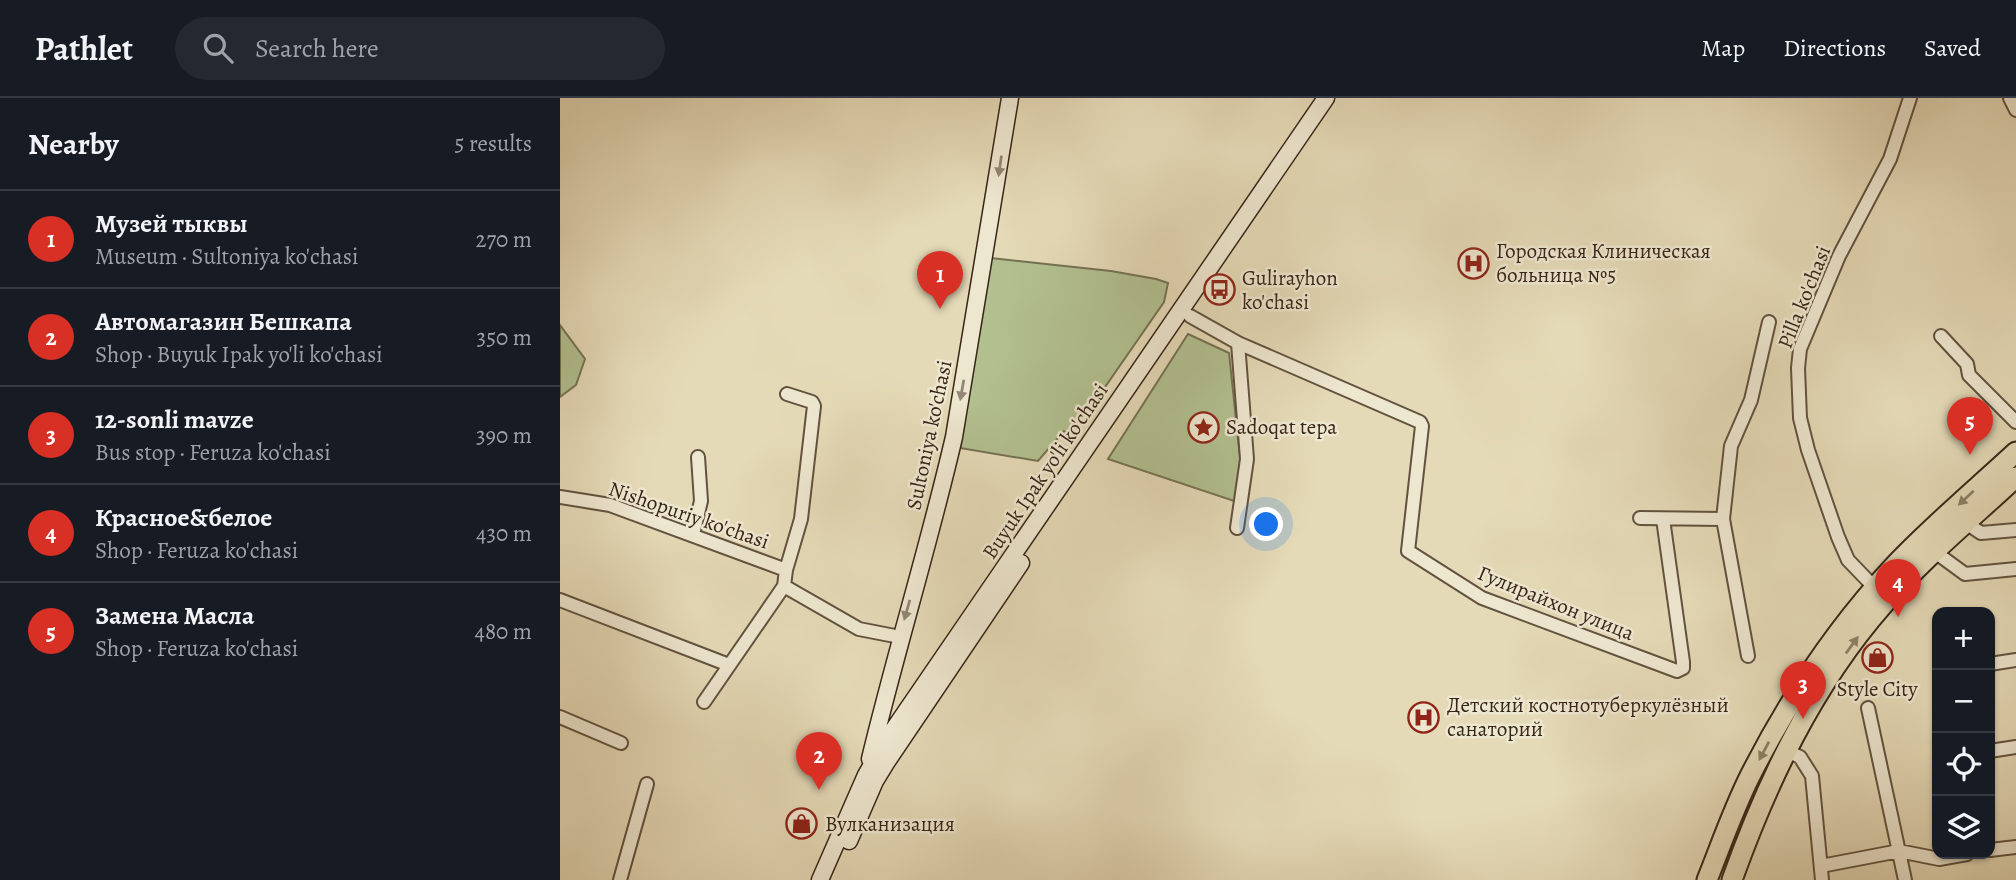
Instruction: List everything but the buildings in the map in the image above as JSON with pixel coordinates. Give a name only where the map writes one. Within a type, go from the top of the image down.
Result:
[{"type":"main road","name":"Sultoniya ko'chasi","points":[[866,775],[900,636],[954,437],[1010,98]]},
{"type":"main road","name":"Buyuk Ipak yo'li ko'chasi","points":[[832,880],[875,781],[886,763],[1326,98]]},
{"type":"main road","name":"Buyuk Ipak yo'li ko'chasi","points":[[820,880],[866,775],[903,717],[1337,98]]},
{"type":"main road","points":[[1707,880],[1744,789],[1775,730],[1810,675],[1875,588],[1922,539],[2014,455]]},
{"type":"main road","points":[[1732,880],[1756,817],[1787,751],[1823,687],[1853,643],[1881,607],[1935,552],[2016,477]]},
{"type":"street","name":"Pilla ko'chasi","points":[[1875,588],[1848,561],[1838,537],[1802,428],[1798,403],[1798,368],[1800,349],[1839,256],[1890,159],[1910,98]]},
{"type":"street","points":[[2010,98],[2016,110]]},
{"type":"street","points":[[1186,313],[1238,342],[1247,459],[1237,528]]},
{"type":"street","points":[[1748,656],[1723,519],[1731,446],[1751,400],[1769,322]]},
{"type":"street","points":[[1941,336],[1967,364],[1969,375],[2016,422]]},
{"type":"street","name":"Гулирайхон улица","points":[[1238,342],[1420,422],[1422,426],[1408,551],[1482,598],[1677,671],[1683,668],[1683,662],[1663,519]]},
{"type":"street","points":[[786,570],[801,519],[814,406],[812,402],[787,394]]},
{"type":"street","points":[[693,534],[701,501],[698,457]]},
{"type":"street","name":"Nishopuriy ko'chasi","points":[[560,497],[610,505],[786,570],[784,586]]},
{"type":"street","points":[[1640,518],[1723,519]]},
{"type":"street","points":[[1966,523],[1981,533],[2016,530]]},
{"type":"street","points":[[1935,552],[1965,574],[2016,569]]},
{"type":"street","points":[[704,702],[784,586],[859,629],[900,636]]},
{"type":"street","points":[[560,600],[729,665]]},
{"type":"street","points":[[1995,663],[2016,660]]},
{"type":"street","points":[[1868,708],[1905,880]]},
{"type":"street","points":[[560,717],[621,743]]},
{"type":"street","points":[[1995,750],[2016,747]]},
{"type":"street","points":[[1787,751],[1805,763],[1812,776],[1822,880]]},
{"type":"street","points":[[620,880],[647,785]]},
{"type":"street","points":[[1995,849],[2016,847]]},
{"type":"street","points":[[1821,866],[1899,850],[1932,858]]},
{"type":"green space","points":[[991,258],[1111,271],[1168,283],[1164,302],[1071,436],[1064,431],[1038,461],[960,448]]},
{"type":"green space","points":[[560,325],[585,359],[576,385],[560,397]]},
{"type":"green space","points":[[1188,334],[1229,353],[1241,467],[1237,502],[1108,459]]},
{"type":"place","name":"Городская Клиническая больница №5","points":[[1473,263]]},
{"type":"place","name":"Gulirayhon ko'chasi","points":[[1219,290]]},
{"type":"place","name":"Музей тыквы","points":[[940,309]]},
{"type":"place","name":"Sadoqat tepa","points":[[1203,427]]},
{"type":"place","name":"Замена Масла","points":[[1970,455]]},
{"type":"place","name":"Красное&белое","points":[[1898,617]]},
{"type":"place","name":"Style City","points":[[1877,657]]},
{"type":"place","name":"Детский костнотуберкулёзный санаторий","points":[[1424,717]]},
{"type":"place","name":"12-sonli mavze","points":[[1803,719]]},
{"type":"place","name":"Автомагазин Бешкапа","points":[[819,790]]},
{"type":"place","name":"Вулканизация","points":[[802,824]]}]
